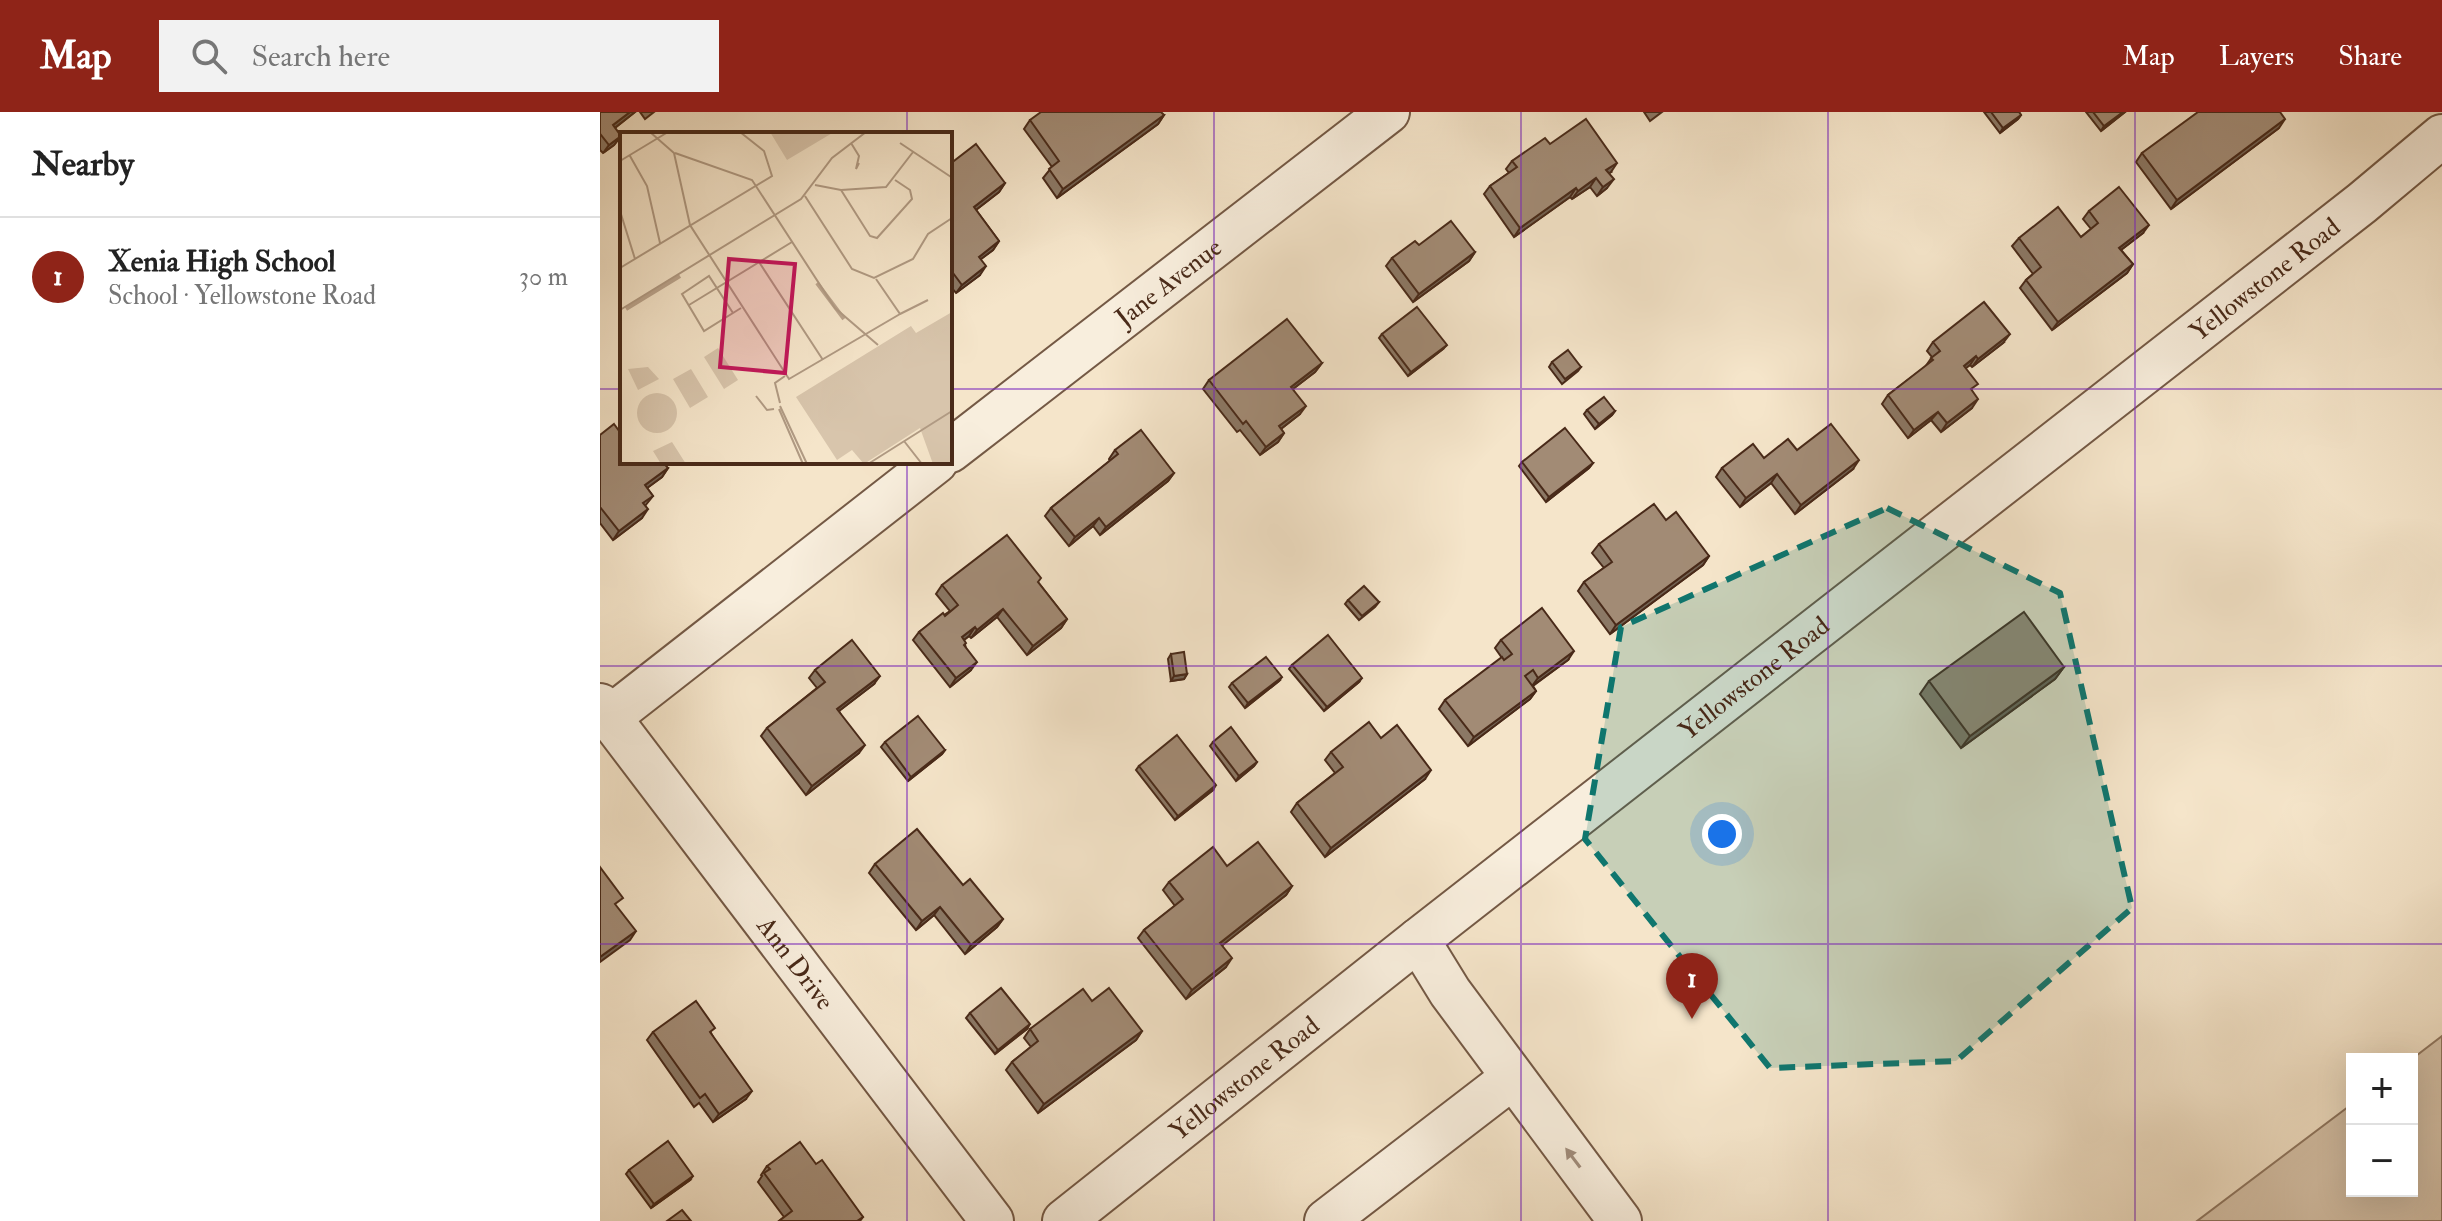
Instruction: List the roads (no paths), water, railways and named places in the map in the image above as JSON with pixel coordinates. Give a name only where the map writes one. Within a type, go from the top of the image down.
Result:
[{"type":"street","name":"Jane Avenue","points":[[952,449],[1388,112]]},
{"type":"street","name":"Yellowstone Road","points":[[1064,1221],[1418,940],[2338,223],[2442,136]]},
{"type":"street","points":[[605,711],[933,464]]},
{"type":"street","name":"Ann Drive","points":[[605,711],[992,1221]]},
{"type":"street","points":[[1418,940],[1450,992],[1620,1221]]},
{"type":"street","points":[[1326,1221],[1512,1078]]},
{"type":"place","name":"Xenia High School","points":[[1692,1019]]}]
